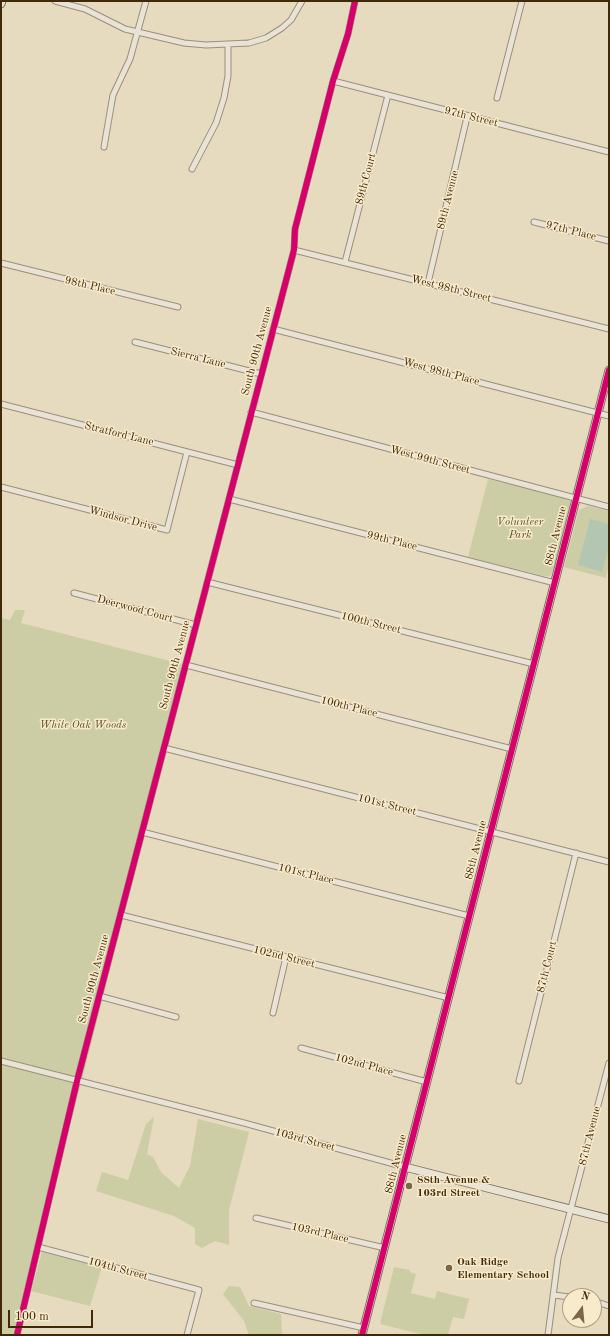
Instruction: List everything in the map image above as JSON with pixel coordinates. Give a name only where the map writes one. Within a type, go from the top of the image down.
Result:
[{"type":"street","points":[[55,1],[85,9],[119,27],[195,45],[228,45],[258,41],[273,34],[291,20],[302,1]]},
{"type":"street","points":[[104,147],[113,96],[130,59],[146,1]]},
{"type":"street","name":"South 90th Avenue","points":[[17,1335],[77,1081],[294,250],[295,229],[332,81],[348,34],[355,1]]},
{"type":"street","points":[[497,98],[522,1]]},
{"type":"street","points":[[192,169],[216,123],[224,98],[228,71],[228,45]]},
{"type":"street","name":"97th Street","points":[[332,81],[609,152]]},
{"type":"street","name":"89th Court","points":[[345,262],[388,96]]},
{"type":"street","name":"89th Avenue","points":[[428,283],[467,116]]},
{"type":"street","name":"97th Place","points":[[534,222],[609,240]]},
{"type":"street","name":"West 98th Street","points":[[294,250],[609,329]]},
{"type":"street","name":"98th Place","points":[[1,263],[178,307]]},
{"type":"street","name":"West 98th Place","points":[[273,329],[609,416]]},
{"type":"street","name":"Sierra Lane","points":[[135,342],[261,374]]},
{"type":"street","name":"88th Avenue","points":[[363,1332],[609,370]]},
{"type":"street","name":"Stratford Lane","points":[[1,404],[238,465]]},
{"type":"street","name":"West 99th Street","points":[[251,412],[609,507]]},
{"type":"street","name":"Windsor Drive","points":[[1,487],[166,530],[187,452]]},
{"type":"street","name":"99th Place","points":[[229,498],[555,583]]},
{"type":"street","name":"100th Street","points":[[207,582],[534,664]]},
{"type":"street","name":"Deerwood Court","points":[[74,593],[196,625]]},
{"type":"street","name":"100th Place","points":[[186,665],[512,749]]},
{"type":"street","name":"101st Street","points":[[164,748],[609,862]]},
{"type":"street","name":"101st Place","points":[[142,832],[469,916]]},
{"type":"street","name":"87th Court","points":[[519,1080],[576,853]]},
{"type":"street","name":"102nd Street","points":[[120,915],[448,998]]},
{"type":"street","points":[[273,1013],[286,958]]},
{"type":"street","points":[[100,996],[176,1017]]},
{"type":"street","name":"102nd Place","points":[[301,1048],[427,1082]]},
{"type":"street","name":"103rd Street","points":[[1,1061],[609,1219]]},
{"type":"street","name":"87th Avenue","points":[[548,1335],[556,1265],[609,1063]]},
{"type":"street","name":"103rd Place","points":[[256,1218],[384,1248]]},
{"type":"street","name":"104th Street","points":[[38,1247],[199,1290],[187,1335]]},
{"type":"street","points":[[553,1295],[562,1296]]},
{"type":"street","points":[[254,1303],[363,1332]]},
{"type":"green space","name":"Volunteer Park","points":[[488,479],[563,497],[570,501],[570,508],[555,568],[550,576],[544,576],[468,557]]},
{"type":"green space","points":[[588,506],[609,511],[609,564],[606,578],[564,567],[579,510]]},
{"type":"green space","name":"White Oak Woods","points":[[15,610],[25,610],[21,623],[182,664],[177,692],[156,767],[154,796],[81,1084],[14,1335],[1,1335],[1,618],[10,620]]},
{"type":"green space","points":[[154,1117],[147,1154],[153,1157],[161,1172],[179,1188],[190,1166],[198,1119],[249,1132],[229,1210],[229,1245],[215,1241],[202,1248],[195,1244],[195,1228],[174,1216],[96,1191],[102,1172],[128,1180],[146,1124]]},
{"type":"green space","points":[[42,1252],[102,1267],[90,1306],[31,1291]]},
{"type":"green space","points":[[394,1267],[410,1270],[410,1272],[416,1274],[411,1293],[435,1299],[437,1291],[469,1299],[464,1319],[453,1317],[448,1335],[425,1335],[380,1324]]},
{"type":"green space","points":[[229,1286],[240,1287],[249,1306],[281,1314],[282,1335],[249,1335],[244,1321],[223,1294]]},
{"type":"shaded area","points":[[590,519],[609,524],[609,547],[602,572],[578,565]]},
{"type":"cycle path","points":[[17,1335],[77,1081],[294,250],[295,229],[333,81],[348,34],[355,1]]},
{"type":"cycle path","points":[[362,1335],[609,370]]},
{"type":"place","name":"88th Avenue & 103rd Street","points":[[409,1186]]},
{"type":"place","name":"Oak Ridge Elementary School","points":[[449,1268]]}]
